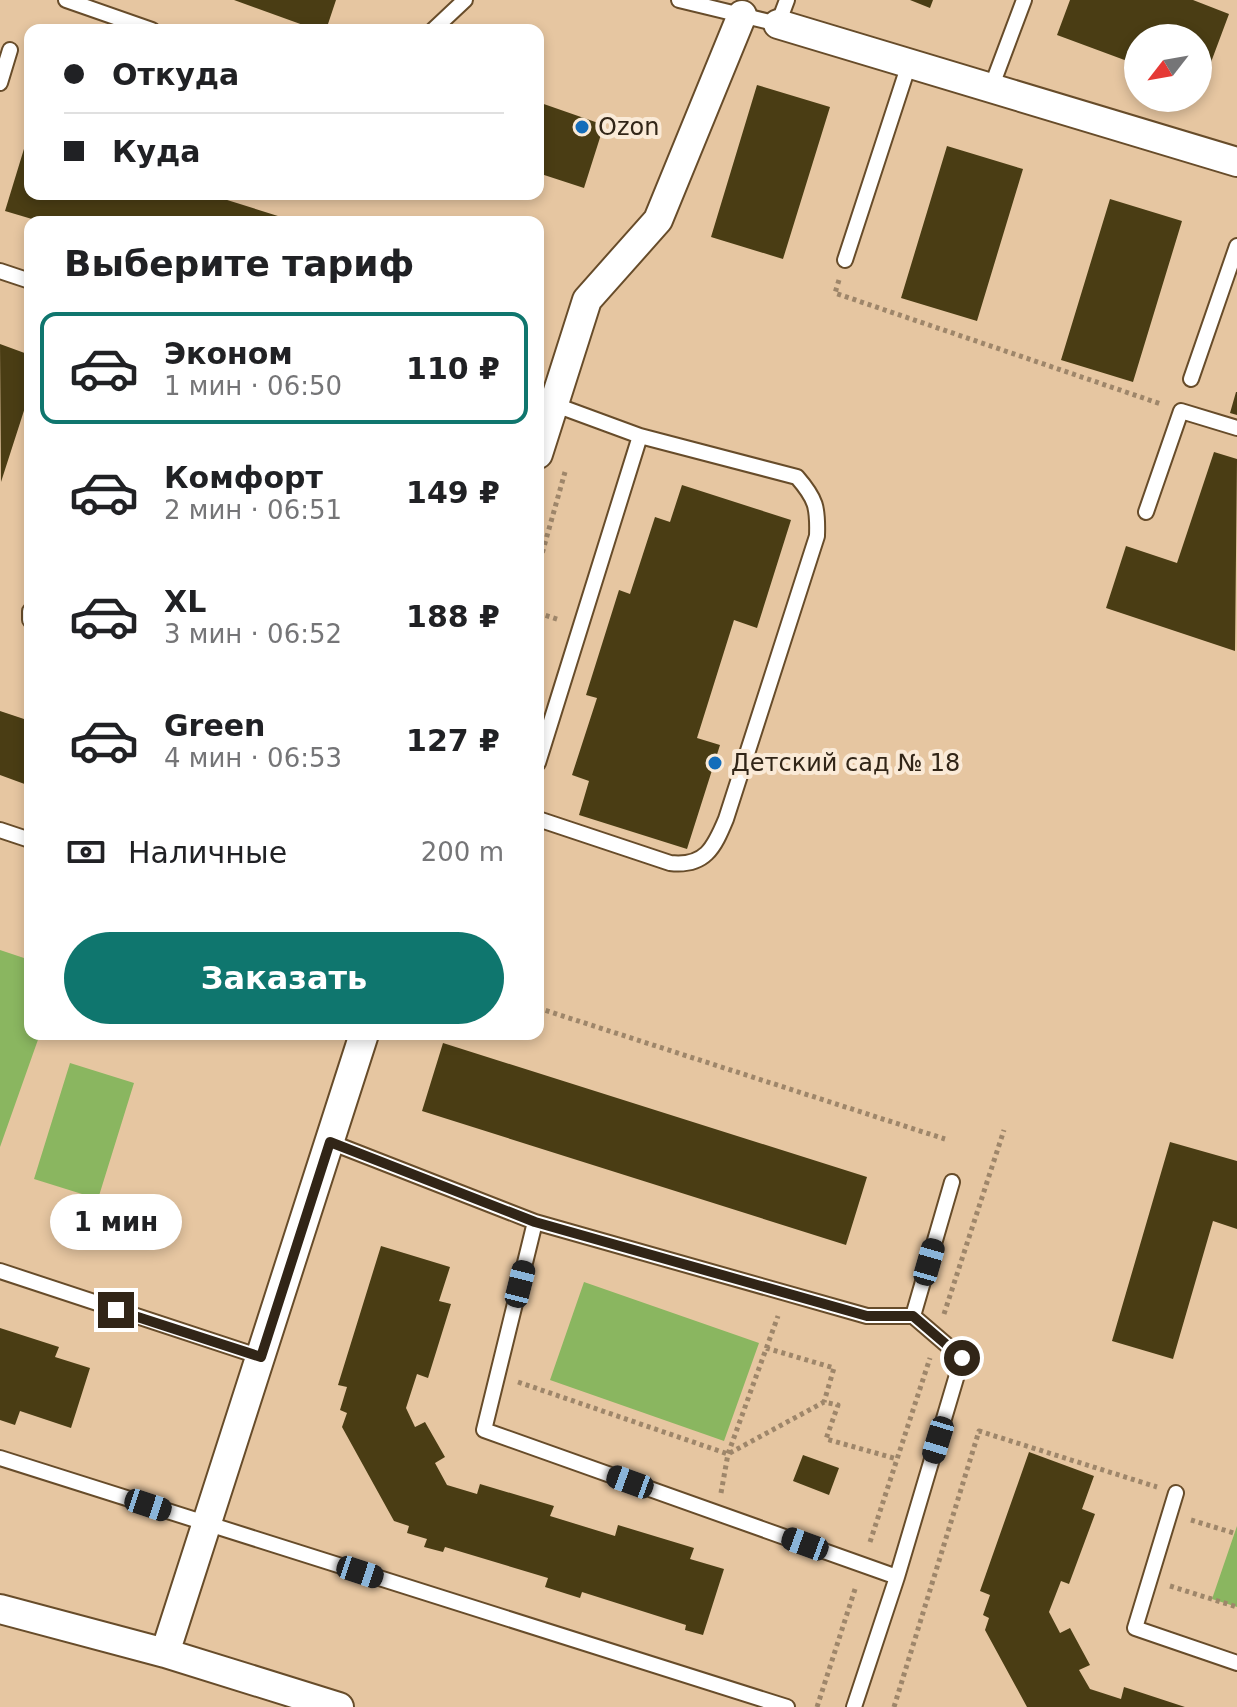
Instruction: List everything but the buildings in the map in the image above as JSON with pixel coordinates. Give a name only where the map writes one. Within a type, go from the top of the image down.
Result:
[{"type":"street","points":[[783,12],[909,64],[1237,162]]},
{"type":"street","points":[[544,434],[587,300],[658,220],[742,15]]},
{"type":"street","points":[[165,1653],[362,1040]]},
{"type":"street","points":[[0,1609],[165,1653],[339,1707]]},
{"type":"lane","points":[[66,0],[135,24]]},
{"type":"lane","points":[[439,24],[465,0]]},
{"type":"lane","points":[[679,0],[742,15],[783,12]]},
{"type":"lane","points":[[991,88],[1024,0]]},
{"type":"lane","points":[[0,83],[10,50]]},
{"type":"lane","points":[[845,260],[909,64]]},
{"type":"lane","points":[[1191,379],[1237,246]]},
{"type":"lane","points":[[0,271],[24,279]]},
{"type":"lane","points":[[544,821],[670,863],[686,865],[700,860],[716,843],[817,536],[818,509],[810,492],[797,477],[640,436],[553,404]]},
{"type":"lane","points":[[1146,512],[1181,411],[1237,428]]},
{"type":"lane","points":[[544,744],[640,436]]},
{"type":"lane","points":[[0,830],[24,838]]},
{"type":"lane","points":[[330,1142],[535,1222],[867,1316],[913,1316],[962,1358],[897,1577],[854,1707]]},
{"type":"lane","points":[[913,1316],[952,1182]]},
{"type":"lane","points":[[535,1222],[484,1430],[897,1577]]},
{"type":"lane","points":[[0,1271],[261,1357]]},
{"type":"lane","points":[[0,1458],[787,1707]]},
{"type":"lane","points":[[1176,1493],[1135,1628],[1237,1663]]},
{"type":"path","points":[[845,260],[835,293],[1181,411]]},
{"type":"path","points":[[544,1010],[945,1139]]},
{"type":"path","points":[[817,1707],[1004,1130]]},
{"type":"path","points":[[718,1513],[728,1454],[786,1293]]},
{"type":"path","points":[[766,1348],[834,1368],[824,1402]]},
{"type":"path","points":[[497,1375],[728,1454],[824,1402],[838,1405],[826,1439],[897,1459]]},
{"type":"path","points":[[894,1707],[979,1431],[1176,1493]]},
{"type":"path","points":[[1171,1514],[1237,1534]]},
{"type":"path","points":[[1150,1579],[1237,1607]]},
{"type":"green space","points":[[0,950],[24,958],[24,1040],[38,1040],[0,1147]]},
{"type":"green space","points":[[70,1063],[134,1083],[98,1199],[34,1179]]},
{"type":"green space","points":[[584,1282],[759,1343],[724,1441],[550,1380]]},
{"type":"green space","points":[[1237,1526],[1237,1607],[1212,1599]]},
{"type":"place","name":"Ozon","points":[[582,127]]},
{"type":"place","name":"Детский сад № 18","points":[[715,763]]},
{"type":"route","points":[[116,1310],[261,1357],[330,1142],[535,1222],[867,1316],[913,1316],[962,1358]]}]
